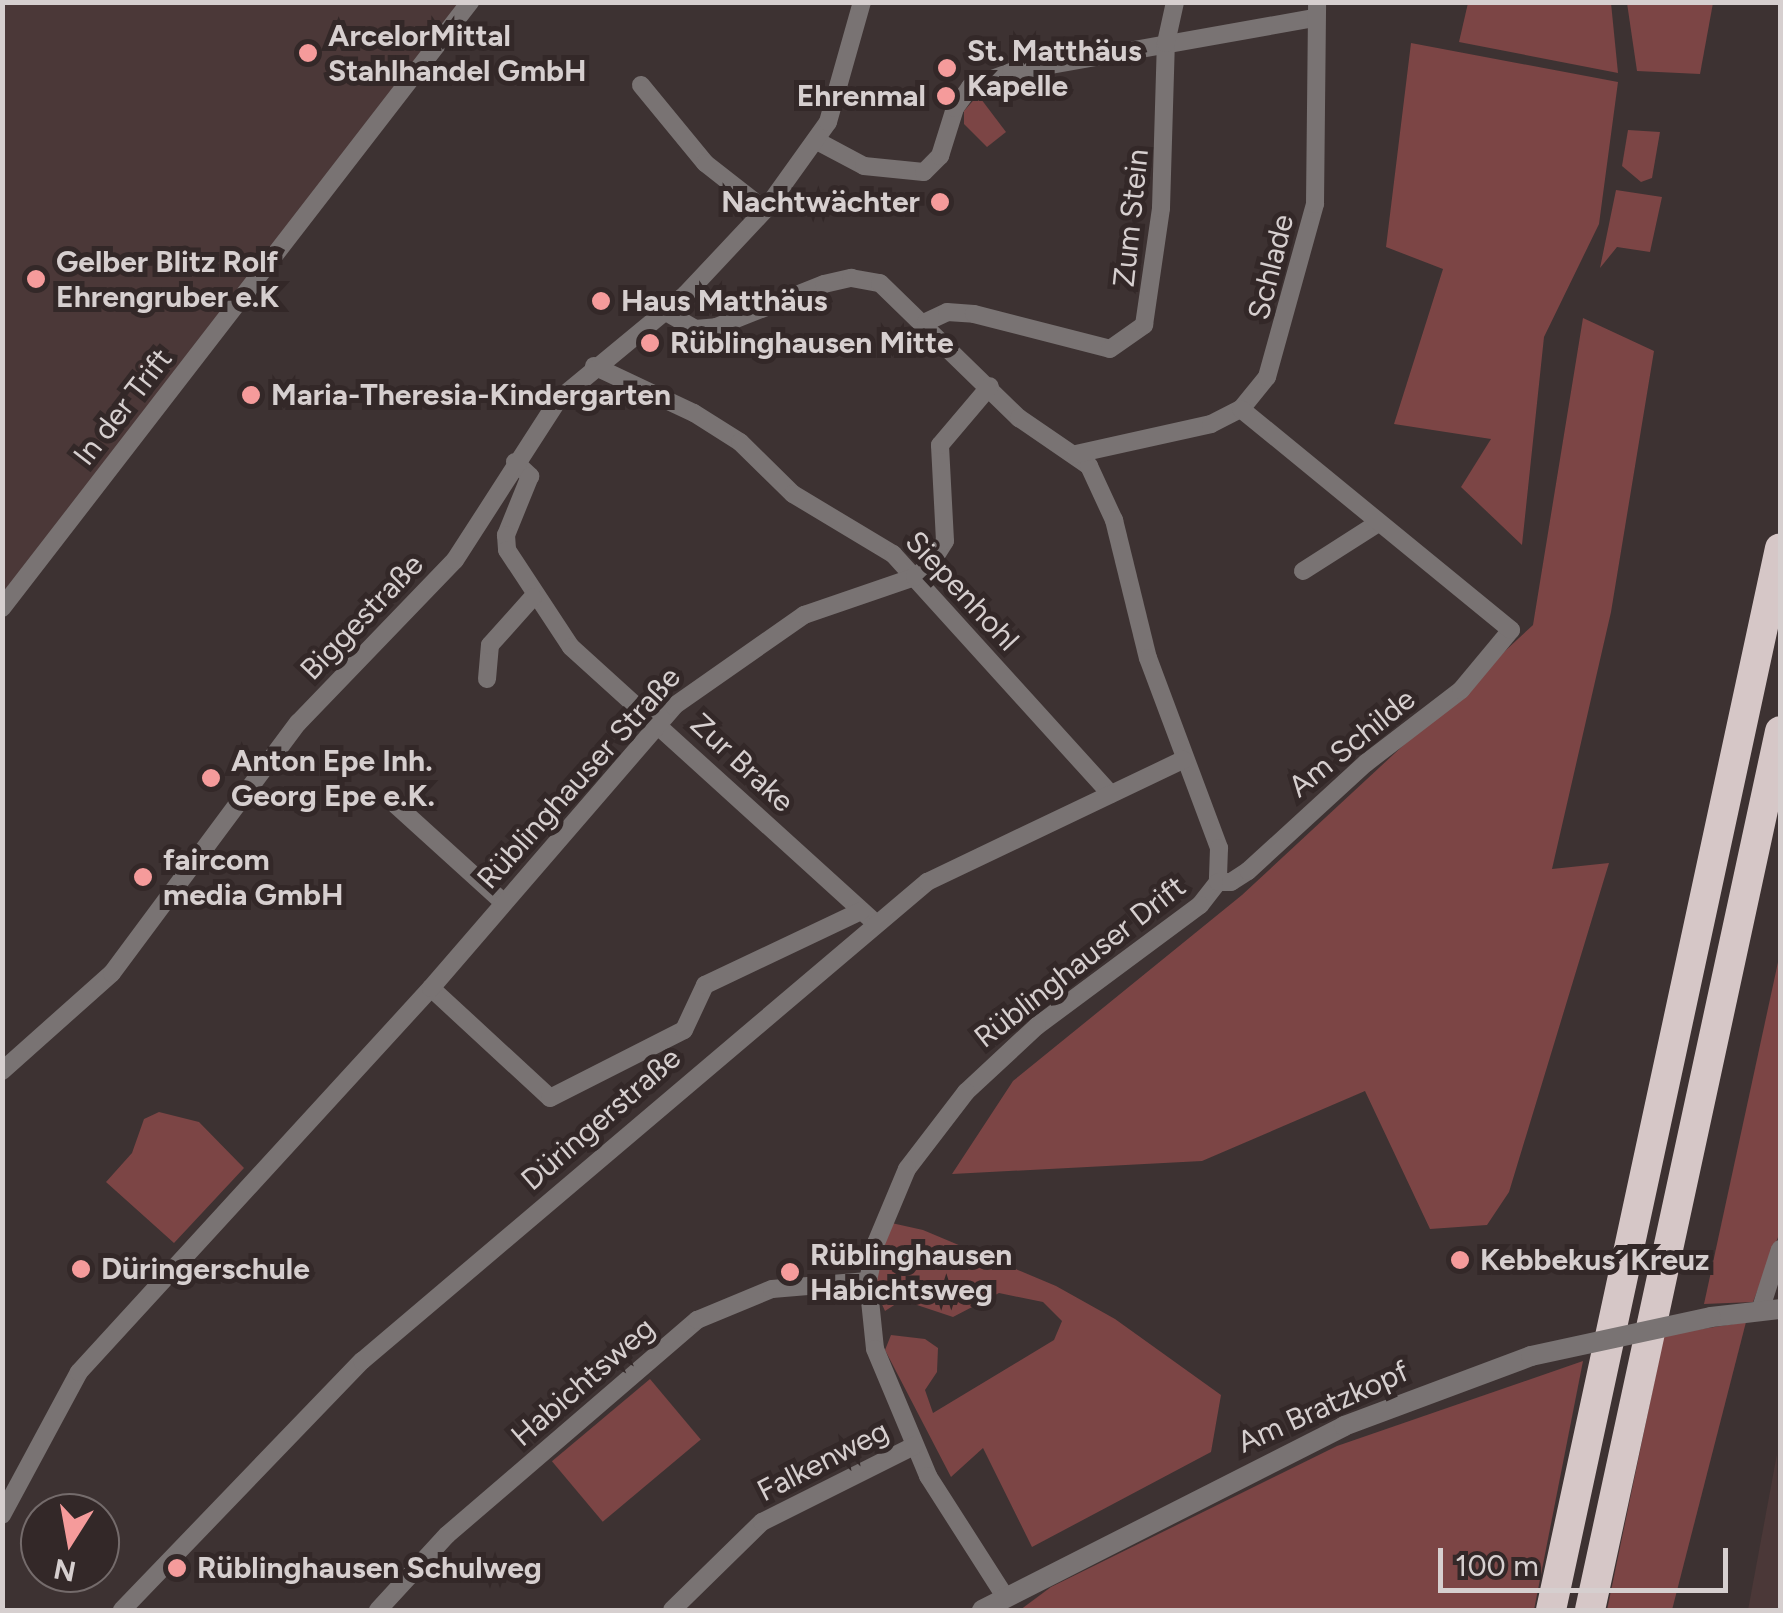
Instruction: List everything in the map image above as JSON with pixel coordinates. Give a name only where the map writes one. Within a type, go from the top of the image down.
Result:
[{"type":"highway","points":[[1551,1610],[1780,548]]},
{"type":"highway","points":[[1590,1610],[1780,731]]},
{"type":"street","name":"In der Trift","points":[[2,608],[470,2]]},
{"type":"street","name":"Biggestraße","points":[[2,1071],[112,973],[298,722],[455,560],[558,400],[594,366],[666,312],[765,210],[817,141],[862,2]]},
{"type":"street","name":"Zum Stein","points":[[926,322],[947,312],[974,314],[1053,339],[1110,348],[1144,325],[1168,122],[1166,42],[1175,2]]},
{"type":"street","points":[[817,141],[864,166],[924,172],[940,156],[955,108],[970,88],[1011,72],[1315,10]]},
{"type":"street","name":"Schlade","points":[[1241,409],[1267,377],[1315,204],[1320,160],[1315,10]]},
{"type":"street","points":[[641,85],[705,163],[765,210]]},
{"type":"street","name":"Rüblinghauser Drift","points":[[666,312],[695,329],[716,327],[852,278],[880,283],[926,322],[1019,418],[1076,454],[1109,506],[1148,658],[1219,848],[1218,882],[1200,905],[1037,1026],[966,1092],[898,1186],[868,1281],[875,1350],[914,1446],[1004,1595]]},
{"type":"street","name":"Siepenhohl","points":[[594,366],[740,442],[793,494],[874,540],[915,577],[1112,794]]},
{"type":"street","points":[[915,577],[945,541],[939,460],[945,432],[990,386]]},
{"type":"street","points":[[1076,454],[1179,434],[1241,409],[1378,523],[1303,571]]},
{"type":"street","name":"Zur Brake","points":[[515,462],[530,476],[504,542],[533,596],[571,648],[876,924]]},
{"type":"street","name":"Am Schilde","points":[[1218,882],[1231,882],[1248,870],[1366,763],[1461,690],[1511,630],[1378,523]]},
{"type":"street","name":"Rüblinghauser Straße","points":[[2,1515],[79,1372],[431,988],[686,694],[804,615],[915,577]]},
{"type":"street","points":[[486,679],[490,645],[533,596]]},
{"type":"street","name":"Düringerstraße","points":[[122,1610],[362,1361],[927,882],[1184,760]]},
{"type":"street","points":[[396,805],[503,902]]},
{"type":"street","name":"Düringerstraße","points":[[431,988],[550,1098],[684,1030],[705,984],[861,911]]},
{"type":"street","points":[[1770,1310],[1780,1249]]},
{"type":"street","name":"Habichtsweg","points":[[378,1610],[447,1535],[697,1320],[772,1289],[868,1281]]},
{"type":"street","name":"Am Bratzkopf","points":[[982,1610],[1004,1595],[1344,1426],[1531,1356],[1710,1317],[1770,1310]]},
{"type":"street","name":"Falkenweg","points":[[672,1610],[762,1522],[914,1446]]},
{"type":"shaded area","points":[[3,3],[470,3],[3,608]]},
{"type":"shaded area","points":[[1468,3],[1611,3],[1618,73],[1459,42]]},
{"type":"shaded area","points":[[1627,3],[1713,3],[1700,74],[1637,71]]},
{"type":"shaded area","points":[[1411,43],[1618,82],[1599,224],[1544,337],[1522,545],[1461,487],[1491,439],[1394,424],[1443,269],[1386,247]]},
{"type":"shaded area","points":[[978,95],[1006,132],[987,147],[964,124],[964,111]]},
{"type":"shaded area","points":[[1628,130],[1660,132],[1652,178],[1641,182],[1622,166]]},
{"type":"shaded area","points":[[1616,190],[1662,197],[1650,252],[1617,247],[1600,268]]},
{"type":"shaded area","points":[[1583,318],[1654,351],[1611,612],[1552,869],[1609,863],[1509,1192],[1487,1225],[1430,1229],[1365,1091],[1202,1161],[952,1174],[1013,1081],[1242,895],[1533,625]]},
{"type":"shaded area","points":[[1780,953],[1780,1232],[1753,1302],[1704,1304]]},
{"type":"shaded area","points":[[159,1112],[199,1122],[244,1168],[174,1243],[106,1182],[132,1153],[144,1119]]},
{"type":"shaded area","points":[[887,1222],[923,1230],[1056,1286],[1115,1319],[1221,1395],[1211,1452],[1032,1547],[983,1448],[951,1477],[885,1350],[891,1335],[925,1339],[938,1348],[937,1372],[925,1390],[933,1413],[1054,1340],[1062,1321],[1043,1302],[999,1293],[953,1317],[902,1300],[885,1311],[874,1287]]},
{"type":"shaded area","points":[[1746,1322],[1672,1610],[1607,1610],[1664,1335]]},
{"type":"shaded area","points":[[1583,1361],[1534,1610],[1020,1610],[1051,1587],[1337,1446]]},
{"type":"shaded area","points":[[650,1379],[701,1440],[603,1522],[552,1461]]},
{"type":"shaded area","points":[[1777,1454],[1780,1610],[1748,1610]]},
{"type":"place","name":"ArcelorMittal Stahlhandel GmbH","points":[[308,53]]},
{"type":"place","name":"St. Matthäus Kapelle","points":[[947,68]]},
{"type":"place","name":"Ehrenmal","points":[[946,96]]},
{"type":"place","name":"Nachtwächter","points":[[940,202]]},
{"type":"place","name":"Gelber Blitz Rolf Ehrengruber e.K","points":[[36,279]]},
{"type":"place","name":"Haus Matthäus","points":[[601,301]]},
{"type":"place","name":"Rüblinghausen Mitte","points":[[650,343]]},
{"type":"place","name":"Maria-Theresia-Kindergarten","points":[[251,395]]},
{"type":"place","name":"Anton Epe Inh. Georg Epe e.K.","points":[[211,778]]},
{"type":"place","name":"faircom media GmbH","points":[[143,877]]},
{"type":"place","name":"Kebbekus´ Kreuz","points":[[1460,1260]]},
{"type":"place","name":"Düringerschule","points":[[81,1269]]},
{"type":"place","name":"Rüblinghausen Habichtsweg","points":[[790,1272]]},
{"type":"place","name":"Rüblinghausen Schulweg","points":[[177,1568]]}]
